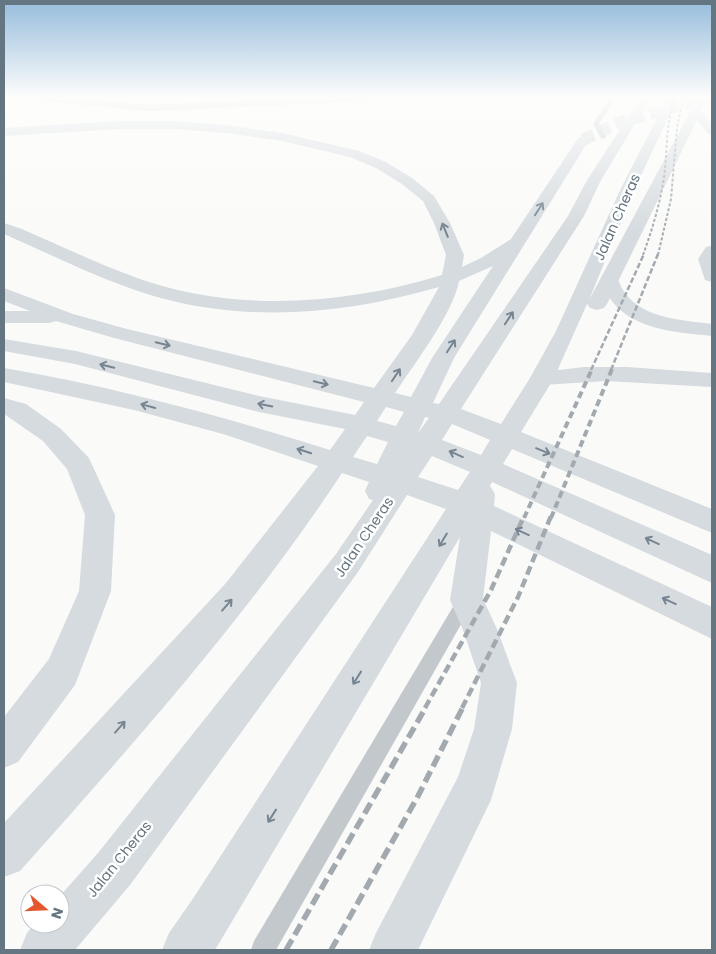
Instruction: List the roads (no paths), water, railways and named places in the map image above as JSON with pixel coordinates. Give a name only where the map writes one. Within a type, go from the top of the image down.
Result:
[{"type":"main road","points":[[4,855],[88,764],[238,593],[318,488],[422,336],[448,291],[454,254],[442,223],[429,199],[407,181],[381,165],[354,154],[301,142]]},
{"type":"main road","points":[[347,563],[401,440],[443,358],[516,243],[593,142]]},
{"type":"main road","points":[[593,182],[590,165],[596,142]]},
{"type":"main road","name":"Jalan Cheras","points":[[44,950],[114,869],[347,563],[576,216],[593,182],[618,142]]},
{"type":"main road","name":"Jalan Cheras","points":[[186,950],[210,917],[439,546],[485,467],[542,378],[566,331],[628,188],[651,142]]},
{"type":"main road","points":[[566,331],[597,304],[680,142]]},
{"type":"main road","points":[[4,228],[56,249],[87,265],[171,295],[224,305],[278,308],[332,305],[444,281],[479,267],[516,243]]},
{"type":"main road","points":[[712,251],[708,259],[712,276]]},
{"type":"main road","points":[[609,280],[612,290],[631,310],[661,323],[712,330]]},
{"type":"main road","points":[[4,294],[66,318],[121,334],[462,418],[712,521]]},
{"type":"main road","points":[[4,317],[66,318]]},
{"type":"main road","points":[[4,345],[76,358],[259,404],[341,419],[445,450],[612,522],[712,570]]},
{"type":"main road","points":[[542,378],[570,374],[587,374],[712,380]]},
{"type":"main road","points":[[4,375],[136,402],[231,428],[450,498],[712,623]]},
{"type":"main road","points":[[4,406],[17,410],[52,435],[74,459],[79,465],[100,515],[95,591],[62,672],[4,748]]},
{"type":"main road","points":[[393,950],[476,785],[492,729],[499,683],[480,629],[466,600],[485,467]]},
{"type":"lane","points":[[263,950],[466,600]]},
{"type":"railway","points":[[643,255],[660,197],[664,177],[667,142]]},
{"type":"railway","points":[[658,255],[671,199],[676,142]]},
{"type":"railway","points":[[591,370],[644,254]]},
{"type":"railway","points":[[611,370],[658,254]]},
{"type":"railway","points":[[524,518],[592,369]]},
{"type":"railway","points":[[551,518],[612,369]]},
{"type":"railway","points":[[425,708],[491,590],[524,516]]},
{"type":"railway","points":[[462,708],[518,597],[551,516]]},
{"type":"railway","points":[[286,950],[426,707]]},
{"type":"railway","points":[[331,950],[417,798],[463,707]]}]
